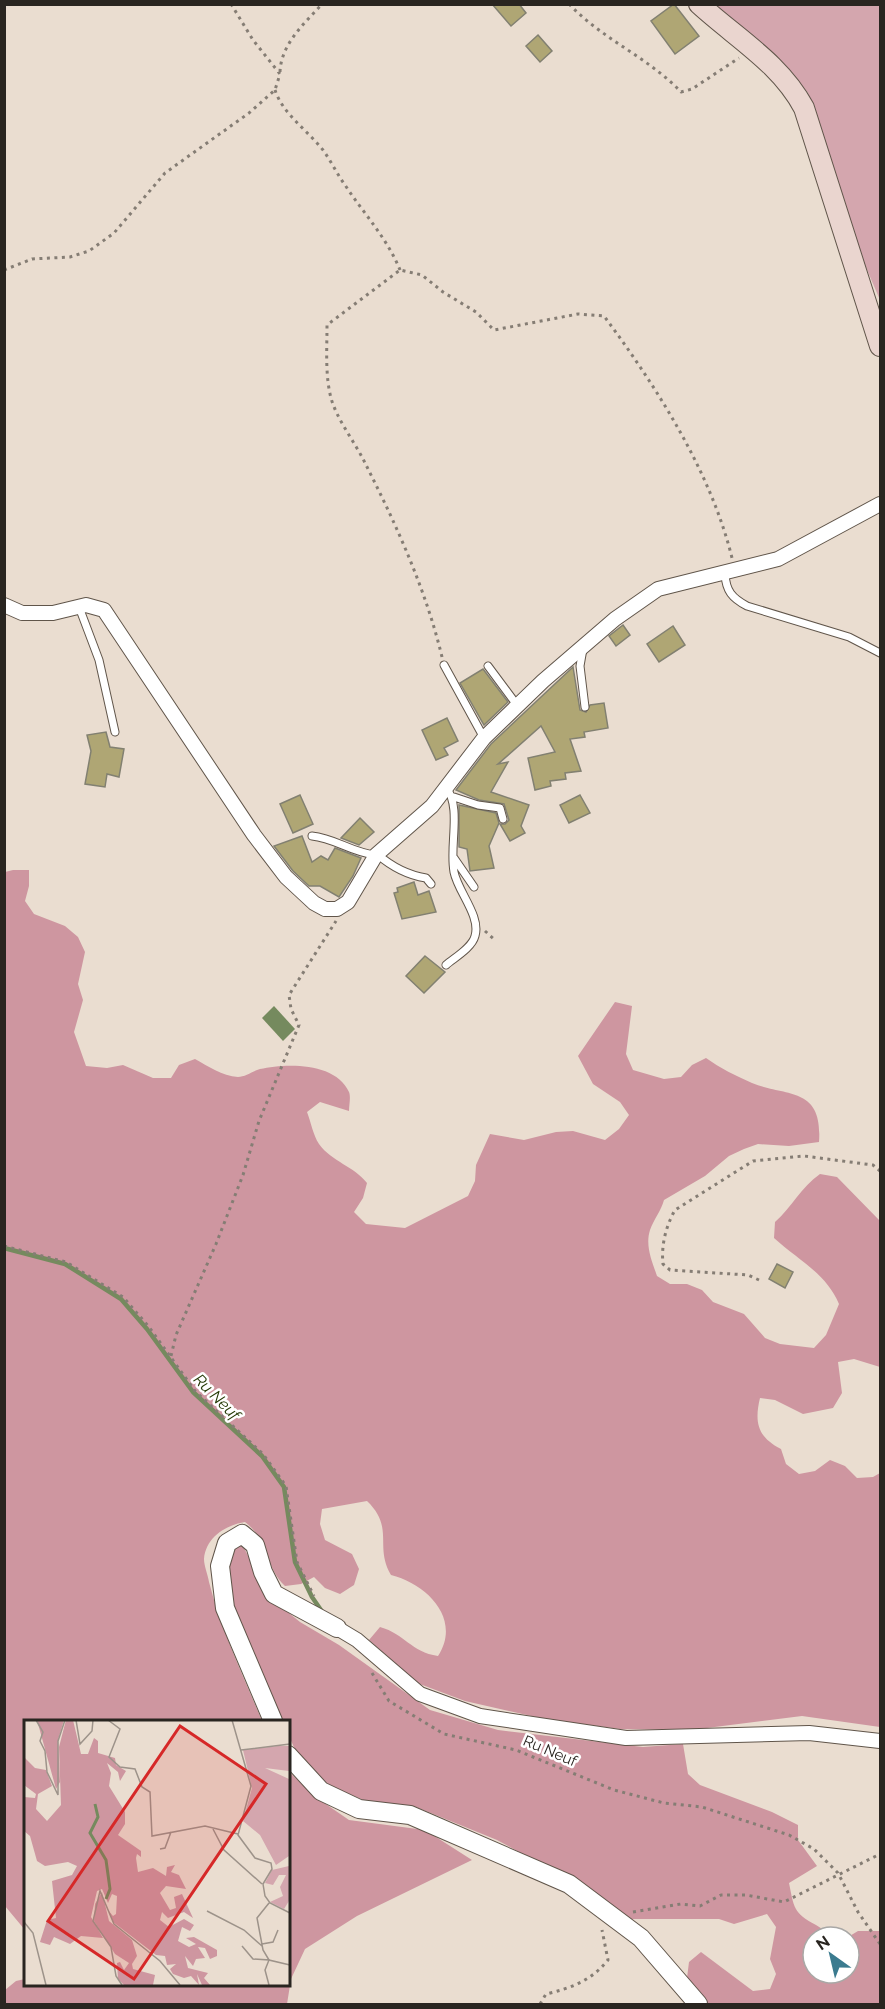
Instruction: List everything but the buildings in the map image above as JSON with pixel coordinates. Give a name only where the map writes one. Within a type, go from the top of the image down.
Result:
[{"type":"main road","points":[[699,4],[792,86],[804,108],[880,346]]},
{"type":"street","points":[[4,605],[22,613],[53,613],[86,605],[104,610],[254,835],[286,877],[314,903],[325,909],[337,909],[348,902],[377,854],[450,792],[484,738],[517,705],[583,646],[657,589],[778,559],[880,504]]},
{"type":"street","points":[[273,1720],[225,1608],[220,1566],[227,1543],[242,1534],[255,1545],[262,1572],[274,1594],[357,1640],[420,1694],[480,1716],[626,1738],[809,1733],[880,1741]]},
{"type":"street","points":[[290,1757],[321,1791],[359,1809],[410,1815],[515,1858],[569,1884],[641,1938],[698,2004]]},
{"type":"lane","points":[[730,572],[725,588],[735,600],[747,606],[849,637],[880,653]]},
{"type":"lane","points":[[79,607],[99,660],[115,732]]},
{"type":"lane","points":[[583,646],[580,666],[585,706]]},
{"type":"lane","points":[[444,664],[484,738]]},
{"type":"lane","points":[[488,666],[517,705]]},
{"type":"lane","points":[[446,965],[473,942],[476,932],[475,921],[456,879],[450,792],[478,805],[500,808],[503,819]]},
{"type":"lane","points":[[312,836],[326,837],[350,850],[377,854],[390,866],[426,878],[431,884]]},
{"type":"lane","points":[[453,856],[474,887]]},
{"type":"path","points":[[231,4],[253,40],[280,74]]},
{"type":"path","points":[[4,270],[32,259],[70,257],[88,251],[114,233],[165,173],[249,113],[275,90],[284,51],[298,30],[322,4]]},
{"type":"path","points":[[569,4],[613,42],[664,74],[681,92],[692,89],[745,54],[754,51]]},
{"type":"path","points":[[275,90],[279,104],[291,113],[324,152],[344,185],[392,251],[400,270]]},
{"type":"path","points":[[444,664],[433,620],[416,574],[366,464],[332,399],[326,362],[327,325],[400,270],[422,275],[443,292],[476,312],[494,330],[578,314],[604,316],[659,394],[676,425],[716,509],[730,572]]},
{"type":"path","points":[[171,1356],[176,1335],[243,1175],[259,1121],[298,1025],[291,1009],[289,995],[348,902]]},
{"type":"path","points":[[759,1280],[748,1275],[670,1270],[663,1264],[662,1253],[668,1222],[675,1210],[753,1161],[804,1156],[873,1165],[880,1171]]},
{"type":"path","points":[[4,1246],[66,1262],[123,1297],[171,1356],[195,1391],[263,1454],[286,1486],[297,1562],[320,1604]]},
{"type":"path","name":"Ru Neuf","points":[[370,1667],[377,1684],[389,1701],[444,1734],[515,1749],[614,1790],[664,1803],[702,1807],[789,1835],[814,1849],[838,1874],[858,1912],[880,1944]]},
{"type":"path","points":[[540,2004],[546,1994],[574,1987],[598,1972],[608,1960],[601,1924],[618,1912],[651,1907],[674,1907],[681,1904],[700,1906],[721,1895],[746,1894],[784,1902],[880,1854]]},
{"type":"shaded area","points":[[711,5],[880,5],[880,300],[856,244],[808,93],[782,62]]},
{"type":"shaded area","points":[[29,870],[29,886],[25,901],[34,914],[65,926],[78,937],[85,952],[78,984],[83,1000],[74,1032],[86,1066],[107,1068],[123,1065],[153,1078],[171,1078],[179,1065],[195,1059],[221,1073],[238,1077],[260,1069],[296,1066],[322,1070],[343,1082],[349,1092],[349,1111],[320,1102],[307,1112],[314,1133],[324,1150],[356,1172],[367,1183],[363,1198],[354,1212],[366,1224],[405,1228],[468,1196],[475,1181],[476,1165],[490,1134],[524,1140],[556,1132],[573,1131],[605,1140],[619,1129],[629,1115],[620,1102],[593,1084],[578,1056],[615,1002],[632,1006],[626,1054],[633,1070],[664,1079],[681,1077],[692,1065],[706,1058],[752,1083],[790,1093],[809,1102],[819,1124],[819,1142],[789,1146],[758,1144],[729,1156],[705,1176],[664,1200],[650,1230],[649,1248],[657,1276],[670,1284],[687,1284],[702,1290],[713,1302],[744,1314],[765,1338],[780,1344],[814,1348],[826,1335],[839,1304],[819,1275],[774,1238],[775,1222],[807,1185],[820,1174],[837,1177],[880,1221],[880,1367],[854,1359],[838,1362],[842,1393],[833,1408],[803,1414],[775,1400],[760,1398],[758,1422],[767,1439],[781,1449],[786,1464],[799,1474],[815,1471],[830,1460],[845,1466],[857,1478],[873,1477],[880,1473],[880,1727],[802,1716],[691,1730],[620,1729],[545,1719],[465,1701],[417,1683],[369,1640],[380,1627],[396,1634],[421,1651],[438,1656],[446,1629],[443,1616],[428,1595],[417,1586],[391,1575],[384,1555],[380,1520],[367,1501],[322,1509],[320,1524],[325,1540],[352,1554],[359,1569],[354,1585],[340,1594],[325,1588],[314,1577],[301,1584],[285,1586],[273,1570],[259,1537],[245,1522],[218,1533],[209,1544],[204,1562],[220,1618],[262,1720],[24,1720],[24,1929],[5,1906],[5,872]]},
{"type":"shaded area","points":[[274,1006],[295,1029],[283,1041],[262,1018]]},
{"type":"shaded area","points":[[242,1544],[269,1597],[300,1622],[339,1645],[430,1710],[498,1730],[643,1747],[683,1744],[688,1774],[700,1785],[772,1812],[798,1825],[798,1840],[817,1866],[789,1883],[794,1904],[799,1913],[815,1925],[801,1925],[801,1985],[861,1985],[861,1931],[880,1931],[880,2004],[704,2004],[687,1978],[689,1962],[701,1952],[753,1991],[770,1989],[776,1974],[770,1959],[776,1927],[767,1914],[734,1924],[719,1919],[631,1919],[580,1885],[497,1840],[416,1807],[370,1803],[329,1785],[297,1754],[290,1738],[290,1720],[282,1720],[257,1666],[233,1603],[229,1584],[229,1559],[233,1548]]},
{"type":"shaded area","points":[[290,1773],[317,1798],[349,1820],[425,1830],[472,1860],[357,1916],[305,1949],[291,1979],[287,2004],[5,2004],[5,1990],[16,1981],[24,1979],[24,1985],[290,1985]]},
{"type":"waterway","name":"Ru Neuf","points":[[4,1248],[65,1264],[121,1299],[147,1329],[193,1392],[262,1456],[284,1487],[295,1562],[312,1597],[323,1613]]}]
